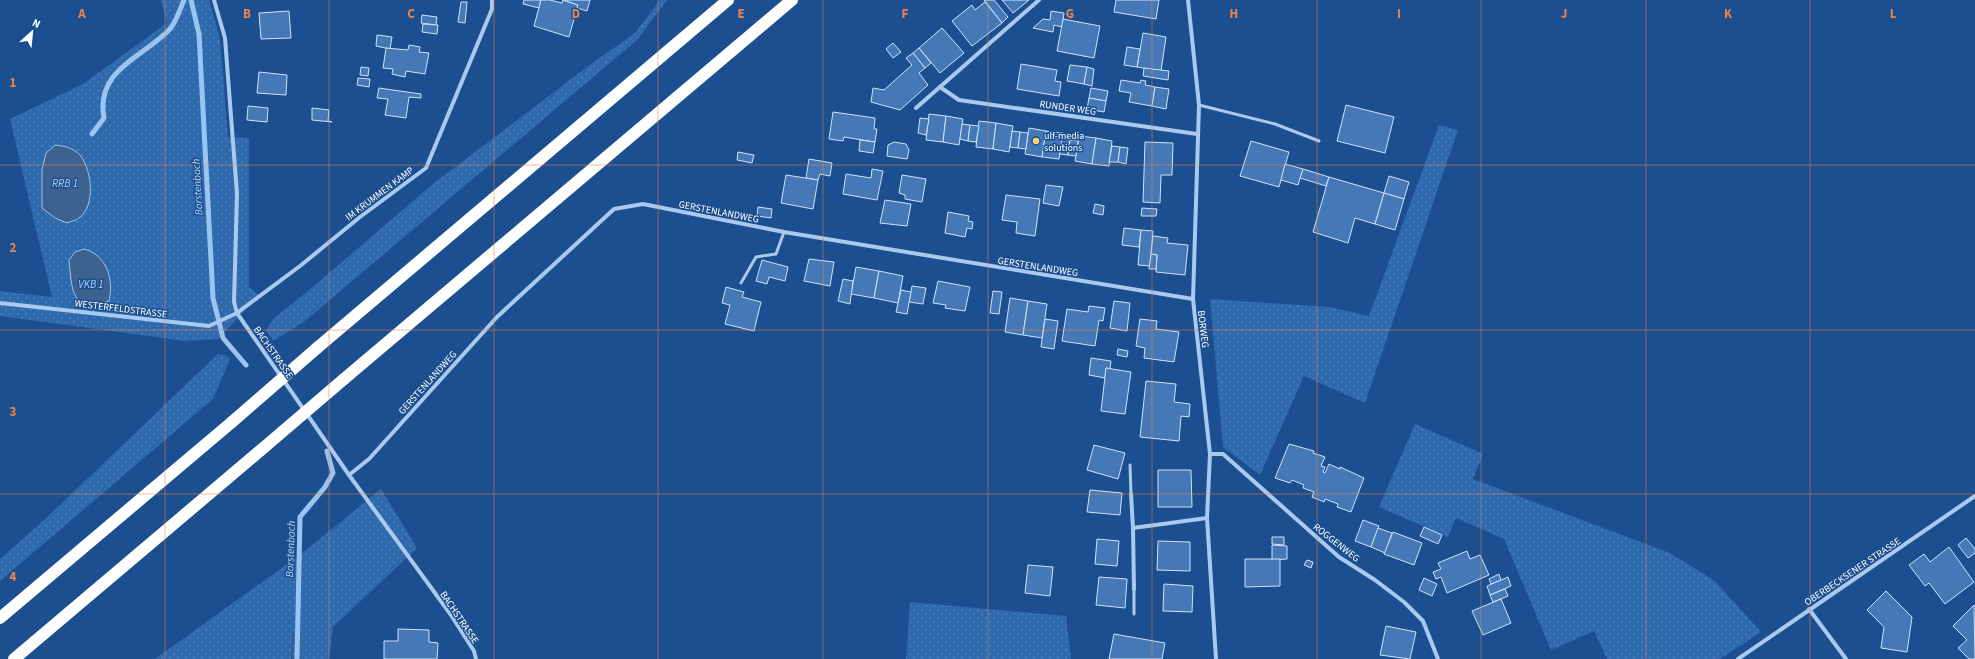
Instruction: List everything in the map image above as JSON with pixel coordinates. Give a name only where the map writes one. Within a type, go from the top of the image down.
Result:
[{"type":"highway","points":[[0,618],[728,0]]},
{"type":"highway","points":[[14,659],[792,0]]},
{"type":"street","name":"BACHSTRASSE","points":[[214,0],[225,38],[237,194],[235,314],[349,475],[451,615],[474,651],[475,659]]},
{"type":"street","name":"IM KRUMMEN KAMP","points":[[235,314],[300,266],[360,217],[426,168],[492,9],[492,0]]},
{"type":"street","points":[[916,108],[1039,0]]},
{"type":"street","name":"BORWEG","points":[[1188,0],[1198,105],[1192,299],[1210,454],[1207,518],[1216,659]]},
{"type":"street","name":"RUNDER WEG","points":[[940,87],[960,100],[1197,134]]},
{"type":"street","name":"GERSTENLANDWEG","points":[[349,475],[369,459],[497,317],[614,209],[643,204],[784,232],[1192,299]]},
{"type":"street","name":"WESTERFELDSTRASSE","points":[[0,302],[209,326],[235,314]]},
{"type":"street","name":"ROGGENWEG","points":[[1210,454],[1223,454],[1339,556],[1375,580],[1404,602],[1423,621],[1438,659]]},
{"type":"street","points":[[1131,494],[1134,589]]},
{"type":"street","name":"OBERBECKSENER STRASSE","points":[[1738,659],[1975,496]]},
{"type":"street","points":[[1133,528],[1207,518]]},
{"type":"street","points":[[1809,609],[1846,659]]},
{"type":"lane","points":[[1198,105],[1275,124],[1320,141]]},
{"type":"lane","points":[[741,283],[756,257],[776,254],[784,232]]},
{"type":"lane","points":[[1130,465],[1131,494]]},
{"type":"lane","points":[[1134,589],[1134,614]]},
{"type":"shaded area","points":[[161,0],[209,0],[220,39],[228,137],[249,138],[249,287],[259,295],[218,339],[185,341],[0,316],[0,291],[52,297],[10,119],[83,84],[167,23]],"holes":[[[69,147],[80,156],[79,219],[67,223],[42,208],[42,170]]]},
{"type":"shaded area","points":[[660,0],[667,0],[637,40],[305,321],[273,341],[266,330],[273,319],[314,286],[434,183],[591,64],[635,33]]},
{"type":"shaded area","points":[[1439,125],[1458,130],[1365,403],[1304,376],[1260,475],[1223,447],[1210,299],[1329,307],[1369,316]]},
{"type":"shaded area","points":[[218,354],[225,355],[230,359],[213,399],[0,581],[0,559],[42,522]]},
{"type":"shaded area","points":[[1415,424],[1483,454],[1473,479],[1670,553],[1715,581],[1761,632],[1720,659],[1607,659],[1594,631],[1551,650],[1504,539],[1456,518],[1448,537],[1379,507]]},
{"type":"shaded area","points":[[381,489],[417,548],[333,627],[329,659],[292,659],[295,619],[291,659],[155,659],[300,555]]},
{"type":"shaded area","points":[[910,602],[1066,616],[1071,659],[906,659]]},
{"type":"water","name":"RRB 1","points":[[55,145],[69,148],[80,155],[87,169],[89,178],[90,197],[88,205],[78,219],[67,223],[55,218],[42,208],[42,170],[46,153]]},
{"type":"water","name":"VKB 1","points":[[84,249],[92,252],[98,257],[107,269],[110,285],[109,301],[96,304],[87,304],[80,302],[76,297],[71,281],[69,260],[75,252]]},
{"type":"building","points":[[524,0],[541,0],[539,8],[523,4]]},
{"type":"building","points":[[541,0],[550,0],[562,3],[563,0],[578,5],[569,37],[534,26]]},
{"type":"building","points":[[563,0],[590,0],[587,11],[577,8],[578,5]]},
{"type":"building","points":[[984,0],[994,0],[1008,17],[1002,23]]},
{"type":"building","points":[[1002,0],[1029,0],[1013,13]]},
{"type":"building","points":[[1116,0],[1159,0],[1156,19],[1114,12]]},
{"type":"building","points":[[461,2],[467,2],[465,23],[458,22]]},
{"type":"building","points":[[985,2],[1002,23],[972,46],[952,21],[972,5],[975,10]]},
{"type":"building","points":[[289,11],[291,38],[261,39],[259,13]]},
{"type":"building","points":[[1051,11],[1064,13],[1062,27],[1054,25],[1053,32],[1033,28],[1043,19],[1050,20]]},
{"type":"building","points":[[422,15],[437,17],[436,25],[421,23]]},
{"type":"building","points":[[1063,19],[1100,26],[1094,58],[1057,51]]},
{"type":"building","points":[[423,24],[438,25],[437,34],[422,32]]},
{"type":"building","points":[[942,28],[964,53],[940,73],[919,48]]},
{"type":"building","points":[[1143,33],[1166,37],[1161,71],[1137,67]]},
{"type":"building","points":[[377,35],[392,37],[390,49],[376,46]]},
{"type":"building","points":[[893,43],[901,52],[893,58],[886,49]]},
{"type":"building","points":[[409,45],[420,47],[419,52],[429,53],[425,74],[406,71],[405,77],[392,74],[393,69],[383,68],[386,48],[408,50]]},
{"type":"building","points":[[1127,47],[1140,49],[1137,67],[1124,65]]},
{"type":"building","points":[[919,48],[931,63],[925,68],[913,53]]},
{"type":"building","points":[[913,53],[925,68],[919,73],[928,85],[900,110],[871,102],[873,88],[884,90],[912,65],[906,58]]},
{"type":"building","points":[[1021,64],[1057,70],[1055,81],[1061,82],[1059,96],[1017,89]]},
{"type":"building","points":[[1070,65],[1087,67],[1084,84],[1067,81]]},
{"type":"building","points":[[361,67],[369,68],[368,76],[360,75]]},
{"type":"building","points":[[1087,67],[1094,69],[1092,86],[1084,84]]},
{"type":"building","points":[[1144,68],[1169,71],[1168,80],[1143,76]]},
{"type":"building","points":[[259,72],[287,75],[286,95],[257,93]]},
{"type":"building","points":[[358,78],[370,79],[369,87],[357,85]]},
{"type":"building","points":[[1121,80],[1140,83],[1141,80],[1146,81],[1145,85],[1155,87],[1152,106],[1129,102],[1131,93],[1119,91]]},
{"type":"building","points":[[1155,87],[1169,89],[1166,109],[1152,106]]},
{"type":"building","points":[[379,88],[421,94],[421,98],[409,97],[406,118],[385,115],[388,99],[377,98]]},
{"type":"building","points":[[1091,88],[1108,91],[1106,101],[1089,98]]},
{"type":"building","points":[[1089,98],[1106,101],[1104,112],[1087,109]]},
{"type":"building","points":[[1346,105],[1394,117],[1385,153],[1337,141]]},
{"type":"building","points":[[248,106],[268,108],[267,122],[247,120]]},
{"type":"building","points":[[312,108],[329,110],[328,121],[332,122],[312,120]]},
{"type":"building","points":[[833,112],[875,118],[874,129],[877,129],[875,142],[844,137],[843,141],[829,139]]},
{"type":"building","points":[[929,114],[946,116],[943,142],[926,140]]},
{"type":"building","points":[[946,116],[963,119],[959,145],[943,142]]},
{"type":"building","points":[[920,118],[929,119],[926,135],[918,133]]},
{"type":"building","points":[[979,121],[996,123],[993,149],[976,147]]},
{"type":"building","points":[[996,123],[1013,126],[1009,152],[993,149]]},
{"type":"building","points":[[962,124],[970,125],[968,141],[960,139]]},
{"type":"building","points":[[970,125],[979,126],[976,142],[968,141]]},
{"type":"building","name":"ulf-media solutions","points":[[1029,128],[1046,131],[1042,157],[1025,154]]},
{"type":"building","points":[[1012,131],[1020,132],[1018,148],[1010,147]]},
{"type":"building","points":[[1046,131],[1063,133],[1059,159],[1042,157]]},
{"type":"building","points":[[1020,132],[1028,133],[1026,149],[1018,148]]},
{"type":"building","points":[[1079,136],[1096,138],[1092,164],[1075,161]]},
{"type":"building","points":[[1062,138],[1070,140],[1068,155],[1060,154]]},
{"type":"building","points":[[1096,138],[1112,141],[1109,166],[1092,164]]},
{"type":"building","points":[[860,140],[875,142],[873,153],[859,151]]},
{"type":"building","points":[[1070,140],[1078,141],[1076,156],[1068,155]]},
{"type":"building","points":[[1251,141],[1289,152],[1279,187],[1240,176]]},
{"type":"building","points":[[894,142],[906,144],[909,150],[907,159],[887,156],[888,145]]},
{"type":"building","points":[[1145,142],[1173,143],[1172,175],[1161,175],[1160,203],[1143,202]]},
{"type":"building","points":[[1112,146],[1120,147],[1118,162],[1109,162]]},
{"type":"building","points":[[1120,147],[1128,148],[1126,164],[1118,162]]},
{"type":"building","points":[[738,152],[754,155],[752,163],[737,160]]},
{"type":"building","points":[[809,159],[832,163],[830,176],[820,174],[818,180],[806,178]]},
{"type":"building","points":[[1285,164],[1303,169],[1298,185],[1281,180]]},
{"type":"building","points":[[872,169],[883,171],[877,200],[843,194],[846,174],[871,178]]},
{"type":"building","points":[[1303,169],[1329,177],[1326,186],[1300,178]]},
{"type":"building","points":[[786,175],[818,180],[813,209],[781,203]]},
{"type":"building","points":[[902,175],[926,179],[922,202],[905,199],[905,195],[899,193]]},
{"type":"building","points":[[1389,176],[1409,182],[1404,199],[1384,193]]},
{"type":"building","points":[[1329,177],[1384,193],[1375,224],[1355,218],[1348,243],[1313,232]]},
{"type":"building","points":[[1046,185],[1063,187],[1059,206],[1043,203]]},
{"type":"building","points":[[1384,193],[1404,199],[1395,230],[1375,224]]},
{"type":"building","points":[[1006,195],[1040,199],[1035,236],[1016,233],[1017,222],[1002,220]]},
{"type":"building","points":[[885,200],[911,204],[907,226],[880,223]]},
{"type":"building","points":[[1095,204],[1104,206],[1103,215],[1093,213]]},
{"type":"building","points":[[758,207],[772,209],[771,218],[757,216]]},
{"type":"building","points":[[1142,208],[1157,209],[1156,216],[1141,216]]},
{"type":"building","points":[[948,212],[969,216],[968,221],[973,222],[972,229],[967,228],[965,237],[945,233]]},
{"type":"building","points":[[1124,228],[1141,230],[1139,247],[1122,245]]},
{"type":"building","points":[[1141,230],[1153,231],[1150,266],[1138,265]]},
{"type":"building","points":[[1153,236],[1168,238],[1167,243],[1188,245],[1185,275],[1156,272],[1157,255],[1151,254]]},
{"type":"building","points":[[1151,254],[1157,255],[1156,269],[1149,269]]},
{"type":"building","points":[[809,259],[834,262],[830,286],[804,281]]},
{"type":"building","points":[[762,260],[788,267],[785,281],[769,277],[767,284],[756,281]]},
{"type":"building","points":[[856,267],[879,271],[874,298],[851,294]]},
{"type":"building","points":[[879,271],[903,276],[898,303],[874,298]]},
{"type":"building","points":[[843,279],[853,281],[850,304],[838,301]]},
{"type":"building","points":[[938,281],[970,287],[965,311],[945,308],[946,305],[933,303]]},
{"type":"building","points":[[912,286],[926,288],[923,304],[909,302]]},
{"type":"building","points":[[726,287],[744,292],[742,297],[761,302],[754,331],[725,324],[730,305],[722,303]]},
{"type":"building","points":[[901,290],[911,292],[907,314],[896,312]]},
{"type":"building","points":[[993,291],[1002,292],[999,314],[990,313]]},
{"type":"building","points":[[1010,298],[1028,301],[1023,335],[1005,332]]},
{"type":"building","points":[[1028,301],[1047,304],[1042,338],[1023,335]]},
{"type":"building","points":[[1114,301],[1130,303],[1127,331],[1110,328]]},
{"type":"building","points":[[1089,306],[1105,308],[1103,321],[1099,320],[1095,346],[1062,341],[1067,309],[1088,312]]},
{"type":"building","points":[[1045,319],[1058,321],[1054,349],[1041,347]]},
{"type":"building","points":[[1140,319],[1157,321],[1156,329],[1179,332],[1174,362],[1144,358],[1145,348],[1136,346]]},
{"type":"building","points":[[1118,349],[1128,351],[1127,357],[1117,355]]},
{"type":"building","points":[[1091,358],[1111,361],[1110,369],[1106,368],[1105,378],[1089,375]]},
{"type":"building","points":[[1106,368],[1131,372],[1125,414],[1101,411]]},
{"type":"building","points":[[1146,381],[1176,384],[1174,402],[1190,404],[1189,417],[1181,416],[1179,441],[1140,437]]},
{"type":"building","points":[[1289,444],[1314,451],[1313,453],[1325,457],[1321,466],[1325,467],[1323,472],[1325,473],[1329,464],[1340,469],[1340,467],[1364,478],[1351,512],[1337,507],[1338,504],[1325,499],[1324,502],[1312,497],[1314,492],[1303,488],[1304,485],[1292,480],[1290,483],[1275,478]]},
{"type":"building","points":[[1094,445],[1125,453],[1118,479],[1087,470]]},
{"type":"building","points":[[1158,470],[1191,470],[1192,507],[1158,507]]},
{"type":"building","points":[[1090,490],[1122,493],[1120,515],[1087,512]]},
{"type":"building","points":[[1363,520],[1379,526],[1371,547],[1355,541]]},
{"type":"building","points":[[1424,527],[1442,535],[1438,544],[1420,536]]},
{"type":"building","points":[[1378,528],[1392,533],[1385,553],[1371,547]]},
{"type":"building","points":[[1393,532],[1422,543],[1414,565],[1384,554]]},
{"type":"building","points":[[1272,537],[1284,537],[1284,545],[1272,544]]},
{"type":"building","points":[[1966,538],[1975,549],[1975,553],[1968,558],[1958,545]]},
{"type":"building","points":[[1097,539],[1119,541],[1117,566],[1095,564]]},
{"type":"building","points":[[1158,541],[1190,542],[1190,571],[1157,570]]},
{"type":"building","points":[[1272,545],[1287,546],[1287,559],[1272,560]]},
{"type":"building","points":[[1949,547],[1974,582],[1945,604],[1929,583],[1925,586],[1909,565],[1924,554],[1930,562]]},
{"type":"building","points":[[1467,551],[1470,559],[1480,555],[1489,575],[1447,593],[1441,577],[1436,579],[1433,572],[1441,569],[1438,563]]},
{"type":"building","points":[[1245,559],[1280,559],[1280,586],[1245,587]]},
{"type":"building","points":[[1307,560],[1313,562],[1311,568],[1304,565]]},
{"type":"building","points":[[1028,565],[1053,567],[1050,596],[1025,593]]},
{"type":"building","points":[[1499,574],[1501,580],[1491,584],[1489,579]]},
{"type":"building","points":[[1099,577],[1127,579],[1125,608],[1096,605]]},
{"type":"building","points":[[1508,577],[1511,586],[1490,595],[1487,586]]},
{"type":"building","points":[[1424,578],[1437,584],[1432,596],[1419,590]]},
{"type":"building","points":[[1164,584],[1193,586],[1192,612],[1163,611]]},
{"type":"building","points":[[1505,589],[1508,596],[1493,602],[1490,595]]},
{"type":"building","points":[[1886,591],[1912,617],[1907,652],[1881,648],[1884,627],[1867,610]]},
{"type":"building","points":[[1501,599],[1511,623],[1483,635],[1472,611]]},
{"type":"building","points":[[1974,605],[1975,659],[1969,659],[1958,648],[1967,640],[1953,626]]},
{"type":"building","points":[[1386,626],[1416,632],[1410,659],[1380,655]]},
{"type":"building","points":[[398,629],[429,630],[429,642],[438,643],[437,659],[384,659],[384,641],[398,641]]},
{"type":"building","points":[[1114,634],[1165,643],[1162,659],[1109,659]]},
{"type":"waterway","points":[[92,134],[104,118],[103,102],[107,88],[113,76],[123,66],[169,30],[176,20],[184,0]]},
{"type":"waterway","name":"Borstenbach","points":[[191,0],[199,34],[213,298],[223,338],[246,365]]},
{"type":"waterway","name":"Borstenbach","points":[[297,659],[300,517],[325,487],[333,473],[327,451]]},
{"type":"place","name":"ulf-media solutions","points":[[1036,141]]}]
